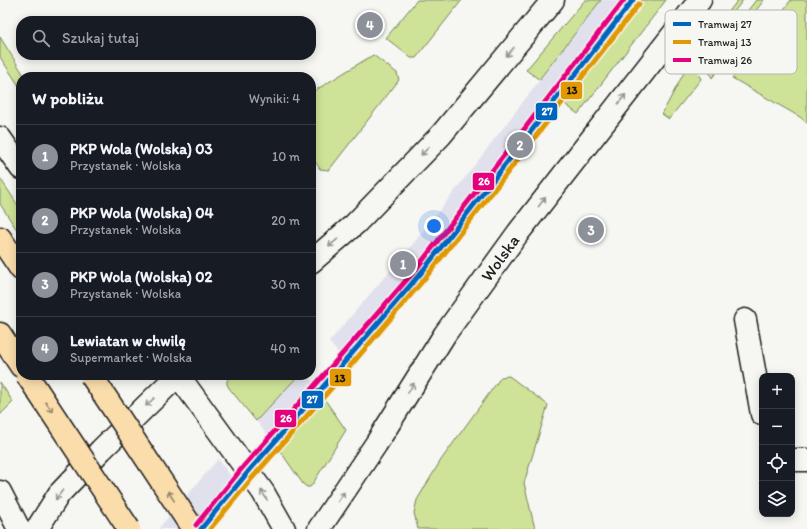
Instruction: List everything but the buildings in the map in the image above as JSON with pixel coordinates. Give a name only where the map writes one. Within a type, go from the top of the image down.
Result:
[{"type":"main road","points":[[316,258],[355,224],[441,135],[553,0]]},
{"type":"main road","name":"Wolska","points":[[692,10],[700,0]]},
{"type":"main road","name":"Wolska","points":[[319,529],[376,444],[450,327],[518,233],[665,45]]},
{"type":"main road","points":[[0,138],[16,161]]},
{"type":"main road","points":[[0,238],[16,262]]},
{"type":"main road","points":[[745,320],[761,409]]},
{"type":"main road","points":[[0,334],[16,358]]},
{"type":"main road","points":[[30,380],[129,529]]},
{"type":"main road","points":[[94,380],[193,529]]},
{"type":"main road","points":[[37,529],[59,494],[101,450],[173,380]]},
{"type":"main road","points":[[182,380],[263,492],[284,529]]},
{"type":"main road","points":[[795,460],[807,460]]},
{"type":"main road","points":[[0,492],[19,529]]},
{"type":"shaded area","points":[[601,0],[642,0],[441,257],[350,367],[329,342],[412,245]]},
{"type":"shaded area","points":[[294,380],[311,380],[323,397],[278,448],[256,421]]},
{"type":"shaded area","points":[[218,459],[243,492],[211,529],[158,529]]},
{"type":"green space","points":[[417,0],[462,0],[416,58],[411,58],[386,38]]},
{"type":"green space","points":[[585,0],[601,0],[540,80],[526,70]]},
{"type":"green space","points":[[642,0],[666,0],[578,114],[562,102]]},
{"type":"green space","points":[[738,0],[743,0],[735,10],[730,10]]},
{"type":"green space","points":[[756,0],[764,0],[756,10],[748,10]]},
{"type":"green space","points":[[791,0],[807,0],[807,123],[800,117],[732,78],[735,74],[797,74],[797,10],[783,10]]},
{"type":"green space","points":[[0,37],[22,72],[16,72],[16,81],[0,57]]},
{"type":"green space","points":[[373,55],[397,73],[399,80],[329,170],[320,169],[316,163],[316,90]]},
{"type":"green space","points":[[683,74],[698,74],[701,79],[669,119],[662,114]]},
{"type":"green space","points":[[0,178],[16,202],[16,228],[0,204]]},
{"type":"green space","points":[[509,376],[548,405],[524,483],[535,529],[418,529],[414,513],[417,500],[441,460],[501,377]]},
{"type":"green space","points":[[294,380],[256,421],[229,388],[227,381]]},
{"type":"green space","points":[[0,382],[13,402],[0,415]]},
{"type":"green space","points":[[323,397],[346,430],[312,485],[307,487],[303,484],[278,448]]},
{"type":"tram line","name":"26","points":[[196,525],[243,467],[416,269],[624,0]]},
{"type":"tram line","name":"27","points":[[201,529],[248,472],[421,273],[633,0]]},
{"type":"tram line","name":"13","points":[[210,529],[426,277],[639,4]]},
{"type":"place","name":"Lewiatan w chwilę","points":[[370,25]]},
{"type":"place","name":"PKP Wola (Wolska) 04","points":[[520,145]]},
{"type":"place","name":"PKP Wola (Wolska) 02","points":[[591,230]]},
{"type":"place","name":"PKP Wola (Wolska) 03","points":[[403,264]]}]
